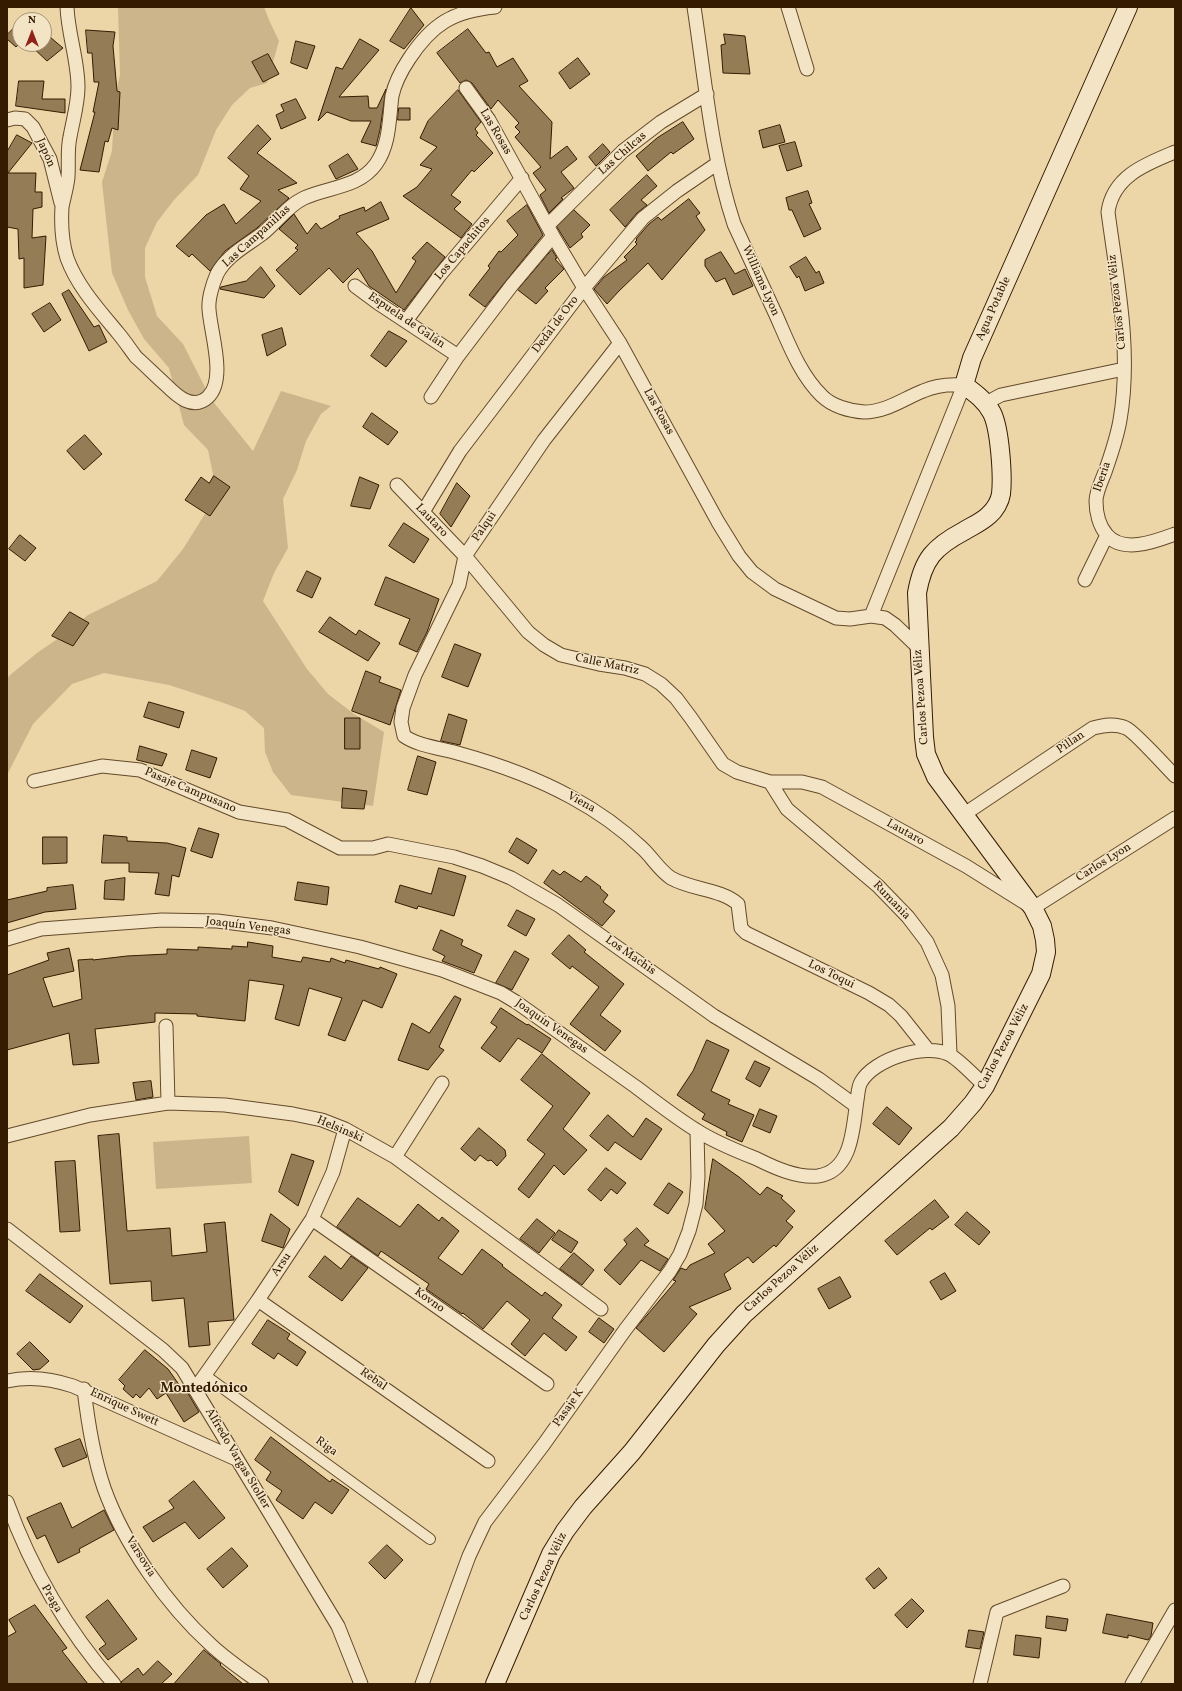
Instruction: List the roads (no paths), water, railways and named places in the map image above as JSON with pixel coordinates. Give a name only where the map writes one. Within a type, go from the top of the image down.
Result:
[{"type":"main road","name":"Agua Potable","points":[[964,385],[972,358],[1128,7]]},
{"type":"main road","name":"Carlos Pezoa Véliz","points":[[495,1684],[551,1554],[583,1506],[632,1452],[697,1369],[744,1314],[951,1128],[973,1103],[985,1086],[1041,974],[1046,952],[1045,940],[1042,926],[1033,908],[936,777],[926,754],[917,593],[920,575],[928,558],[940,546],[989,515],[997,506],[1001,495],[1001,468],[997,427],[992,413],[986,403],[964,385]]},
{"type":"street","name":"Las Campanillas","points":[[67,7],[68,25],[75,58],[78,87],[76,111],[69,139],[68,178],[62,209],[62,230],[66,256],[79,283],[135,355],[166,386],[189,403],[197,403],[206,399],[214,391],[217,369],[208,306],[216,275],[224,264],[242,247],[262,234],[296,202],[307,196],[343,186],[361,178],[375,166],[382,153],[388,135],[393,93],[398,78],[420,43],[436,25],[457,15],[477,9],[495,7]]},
{"type":"street","name":"Williams Lyon","points":[[694,7],[718,163],[734,224],[790,348],[811,384],[823,397],[836,406],[864,412],[892,406],[922,391],[934,387],[954,384],[964,385]]},
{"type":"street","points":[[788,7],[807,69]]},
{"type":"street","name":"Las Rosas","points":[[466,88],[489,120],[584,288],[620,343],[718,522],[739,556],[752,572],[775,589],[836,618],[850,620],[871,616],[885,618],[895,625],[919,648]]},
{"type":"street","name":"Las Chilcas","points":[[431,397],[458,356],[551,230],[623,151],[661,122],[707,94]]},
{"type":"street","name":"Japón","points":[[7,120],[15,118],[25,119],[33,127],[50,159],[62,209]]},
{"type":"street","name":"Carlos Pezoa Véliz","points":[[1124,369],[1122,314],[1108,212],[1109,202],[1124,178],[1141,167],[1175,152]]},
{"type":"street","name":"Dedal de Oro","points":[[423,512],[460,451],[584,288],[643,218],[677,191],[718,163]]},
{"type":"street","name":"Los Capachitos","points":[[406,322],[440,275],[522,178]]},
{"type":"street","name":"Espuela de Galán","points":[[355,286],[458,356]]},
{"type":"street","name":"Palqui","points":[[404,736],[401,722],[403,708],[415,675],[459,585],[465,556],[544,440],[620,343]]},
{"type":"street","points":[[986,403],[1001,395],[1124,369]]},
{"type":"street","name":"Iberia","points":[[1107,535],[1100,523],[1096,500],[1113,449],[1120,419],[1124,369]]},
{"type":"street","name":"Agua Potable","points":[[871,616],[964,385]]},
{"type":"street","name":"Lautaro","points":[[397,485],[465,556]]},
{"type":"street","points":[[1085,580],[1107,535],[1117,543],[1130,544],[1151,542],[1175,534]]},
{"type":"street","name":"Calle Matriz","points":[[465,556],[528,632],[544,645],[561,655],[577,660],[625,668],[645,674],[661,684],[676,698],[723,764],[738,772],[770,782]]},
{"type":"street","name":"Pillan","points":[[964,815],[1093,728],[1107,725],[1118,725],[1128,728],[1175,776]]},
{"type":"street","name":"Viena","points":[[404,736],[411,741],[462,754],[513,772],[570,796],[606,817],[644,850],[657,866],[670,877],[688,886],[727,897],[738,904]]},
{"type":"street","name":"Pasaje Campusano","points":[[34,781],[102,766],[140,770],[239,812],[286,820],[340,848],[373,848],[388,844]]},
{"type":"street","name":"Lautaro","points":[[770,782],[802,782],[822,787],[966,866],[1033,908]]},
{"type":"street","name":"Rumania","points":[[770,782],[787,809],[878,886],[908,917],[927,942],[942,975],[948,1006],[950,1054]]},
{"type":"street","name":"Carlos Lyon","points":[[1033,908],[1175,818]]},
{"type":"street","name":"Los Machis","points":[[388,844],[454,857],[482,866],[511,878],[558,906],[714,1016],[819,1079],[856,1106]]},
{"type":"street","name":"Los Toqui","points":[[738,904],[741,928],[746,933],[869,993],[889,1005],[901,1016],[928,1050]]},
{"type":"street","name":"Joaquín Venegas","points":[[7,939],[41,929],[162,920],[217,921],[272,928],[353,945],[435,968],[501,993],[516,1002],[697,1131],[780,1170],[804,1176],[819,1176],[830,1172],[840,1163],[848,1150],[851,1138],[860,1083],[869,1071],[879,1064],[902,1055],[928,1050],[939,1050],[950,1054]]},
{"type":"street","points":[[166,1026],[168,1104]]},
{"type":"street","points":[[950,1054],[985,1086]]},
{"type":"street","points":[[395,1157],[442,1083]]},
{"type":"street","name":"Helsinski","points":[[7,1136],[90,1115],[168,1104],[225,1105],[293,1114],[322,1120],[345,1129],[395,1157],[601,1308]]},
{"type":"street","name":"Arsu","points":[[195,1389],[206,1376],[312,1219],[333,1172],[345,1129]]},
{"type":"street","name":"Pasaje K","points":[[422,1684],[469,1556],[485,1522],[544,1444],[625,1330],[670,1271],[680,1254],[689,1231],[696,1204],[698,1177],[697,1131]]},
{"type":"street","name":"Kovno","points":[[312,1219],[547,1384]]},
{"type":"street","name":"Alfredo Vargas Stoller","points":[[7,1229],[163,1350],[182,1368],[338,1626],[361,1684]]},
{"type":"street","name":"Rebal","points":[[258,1300],[488,1461]]},
{"type":"street","name":"Riga","points":[[206,1376],[430,1539]]},
{"type":"street","name":"Enrique Swett","points":[[7,1381],[24,1379],[60,1381],[84,1389],[236,1459]]},
{"type":"street","name":"Varsovia","points":[[84,1389],[88,1422],[100,1474],[115,1514],[131,1543],[168,1599],[193,1628],[225,1658],[262,1684]]},
{"type":"street","name":"Praga","points":[[7,1502],[23,1544],[50,1597],[78,1641],[114,1684]]},
{"type":"street","points":[[980,1684],[997,1612],[1063,1586]]},
{"type":"street","points":[[1132,1684],[1175,1610]]},
{"type":"district","name":"Montedónico","points":[[204,1389]]}]
